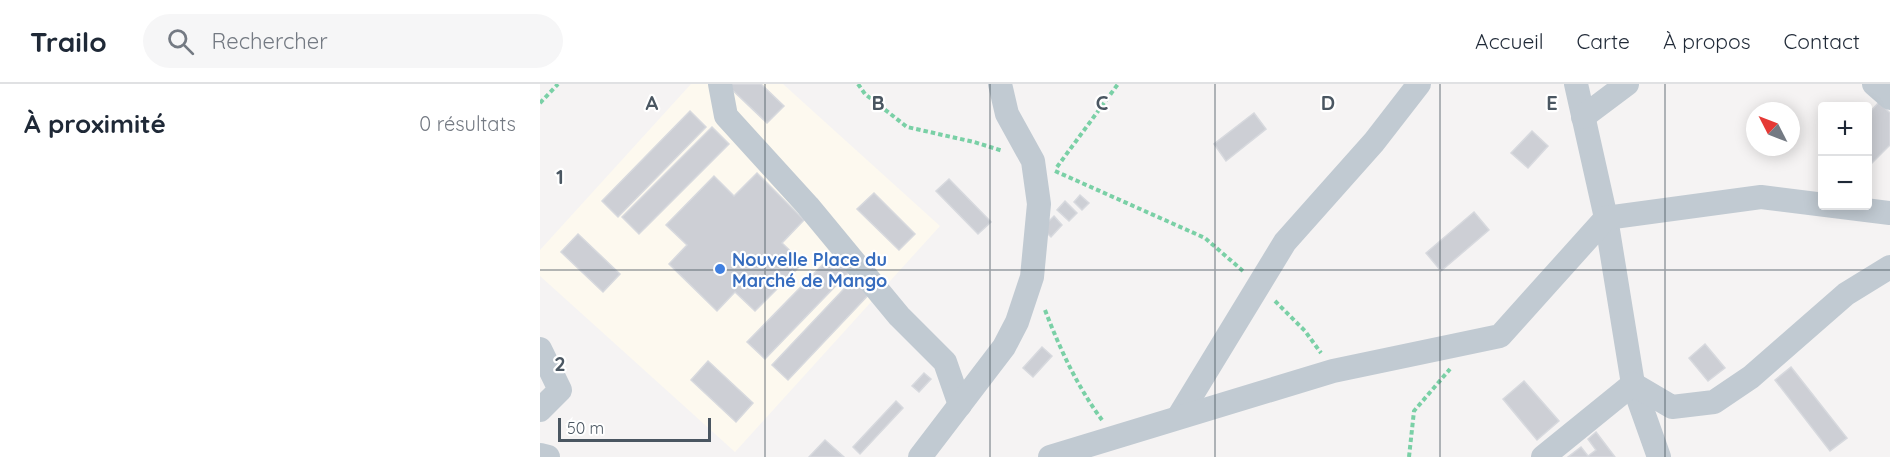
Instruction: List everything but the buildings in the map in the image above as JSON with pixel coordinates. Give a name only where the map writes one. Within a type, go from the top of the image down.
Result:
[{"type":"street","points":[[720,84],[726,116],[808,206],[899,315],[945,362],[960,405]]},
{"type":"street","points":[[920,457],[1004,347],[1017,322],[1032,277],[1037,251],[1038,191],[1043,166],[1007,114],[1000,84]]},
{"type":"street","points":[[1179,416],[1285,242],[1374,142],[1419,84]]},
{"type":"street","points":[[1576,84],[1606,218],[1633,384],[1659,457]]},
{"type":"street","points":[[1583,117],[1627,84]]},
{"type":"street","points":[[1874,84],[1890,98]]},
{"type":"street","points":[[1050,457],[1333,371],[1500,336],[1606,218],[1761,197],[1890,213]]},
{"type":"street","points":[[1633,384],[1671,407],[1714,402],[1751,377],[1846,294],[1890,267]]},
{"type":"street","points":[[540,349],[560,390],[540,410]]},
{"type":"street","points":[[1543,457],[1633,384]]},
{"type":"street","points":[[540,455],[548,457]]},
{"type":"path","points":[[540,102],[558,84]]},
{"type":"path","points":[[858,84],[865,94],[907,127],[974,142],[1043,166],[1205,238],[1259,285],[1305,331],[1333,371]]},
{"type":"path","points":[[1038,191],[1043,166],[1118,84]]},
{"type":"path","points":[[1032,277],[1058,345],[1087,399],[1114,437]]},
{"type":"path","points":[[1408,457],[1414,411],[1452,367]]},
{"type":"shaded area","name":"Nouvelle Place du Marché de Mango","points":[[691,84],[783,84],[940,226],[735,452],[540,276],[540,250]]},
{"type":"place","name":"Nouvelle Place du Marché de Mango","points":[[720,269]]}]
